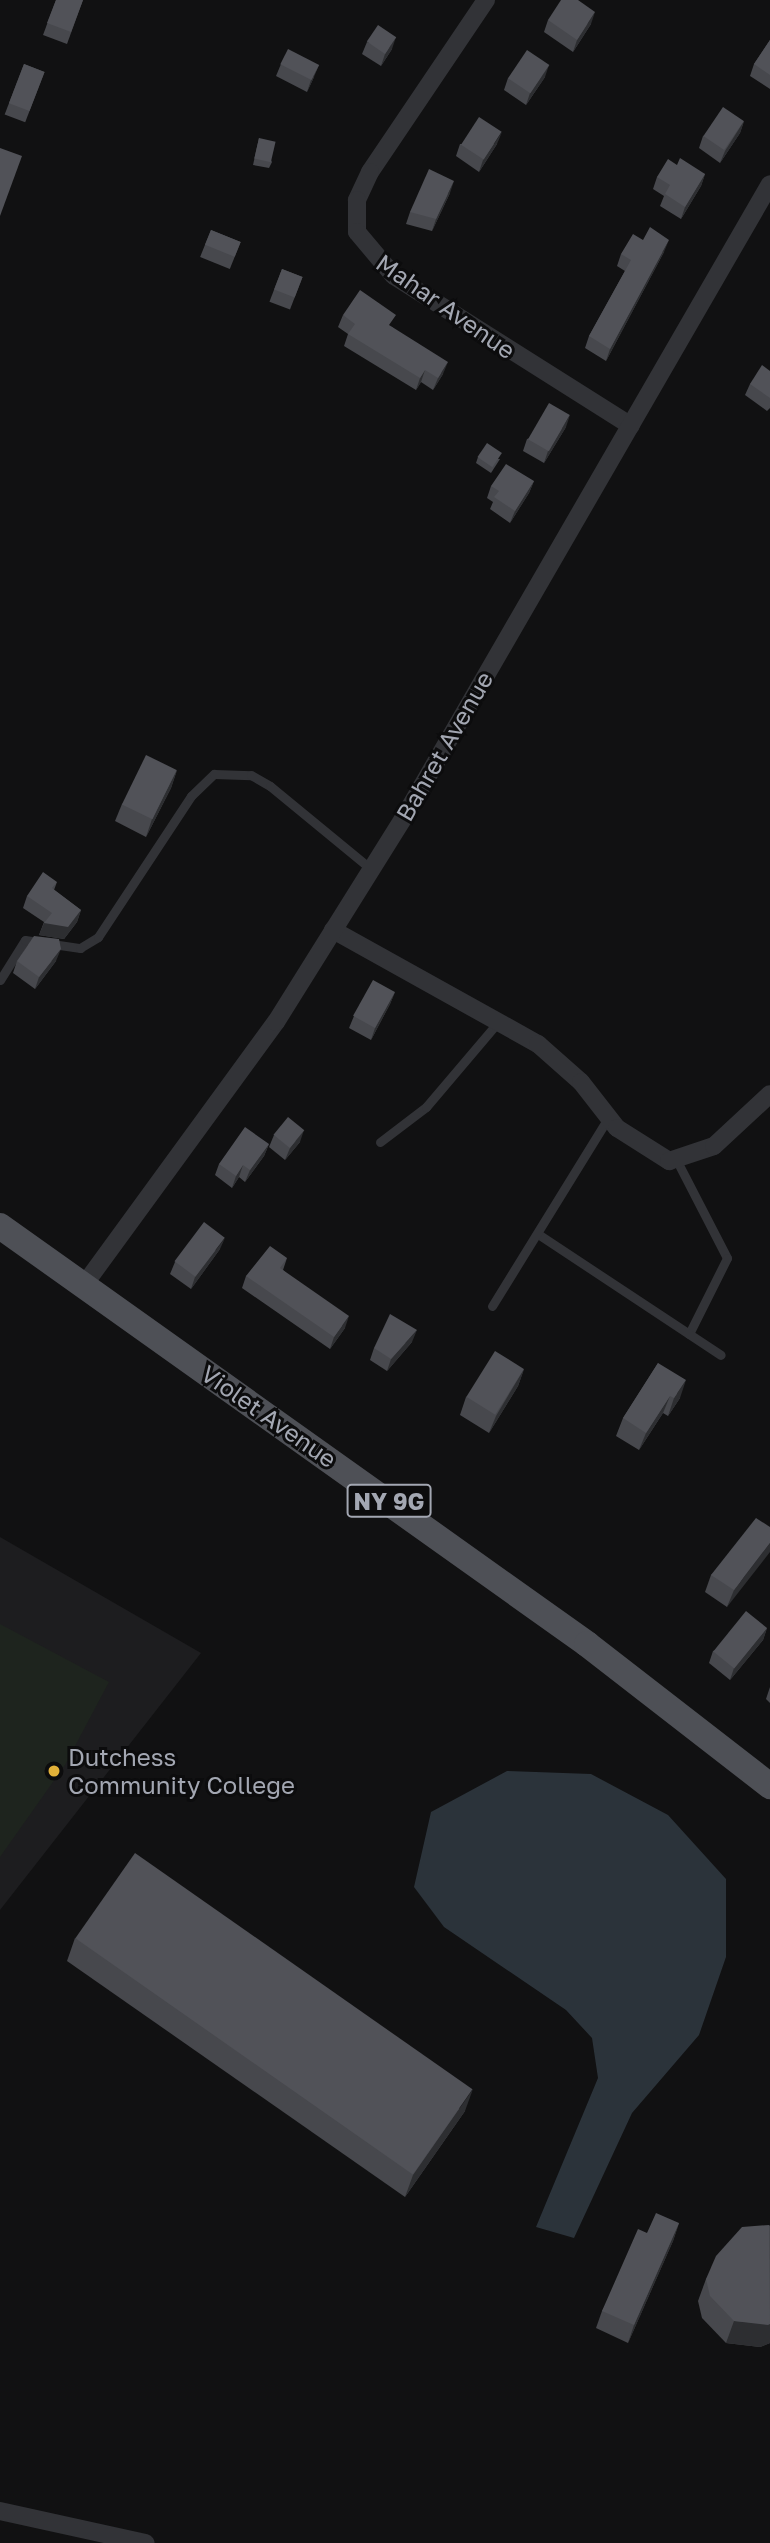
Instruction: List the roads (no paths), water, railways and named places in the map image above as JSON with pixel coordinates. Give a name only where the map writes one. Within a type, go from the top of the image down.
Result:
[{"type":"main road","name":"Violet Avenue","points":[[3,1235],[84,1285],[598,1652],[770,1786]]},
{"type":"street","name":"Mahar Avenue","points":[[486,0],[370,172],[357,200],[357,232],[394,276],[631,426]]},
{"type":"street","name":"Bahret Avenue","points":[[84,1285],[229,1091],[333,930],[631,426],[770,184]]},
{"type":"street","points":[[333,930],[560,1059],[608,1118],[639,1147],[677,1161],[714,1146],[770,1094]]},
{"type":"street","points":[[0,2511],[146,2543]]},
{"type":"lane","points":[[0,980],[25,940],[80,948],[98,937],[191,796],[214,774],[251,775],[270,786],[371,869]]},
{"type":"lane","points":[[380,1142],[426,1107],[498,1022]]},
{"type":"lane","points":[[492,1306],[608,1118]]},
{"type":"lane","points":[[677,1161],[727,1258],[689,1334]]},
{"type":"lane","points":[[538,1234],[721,1355]]},
{"type":"place","name":"Dutchess Community College","points":[[54,1771]]}]
